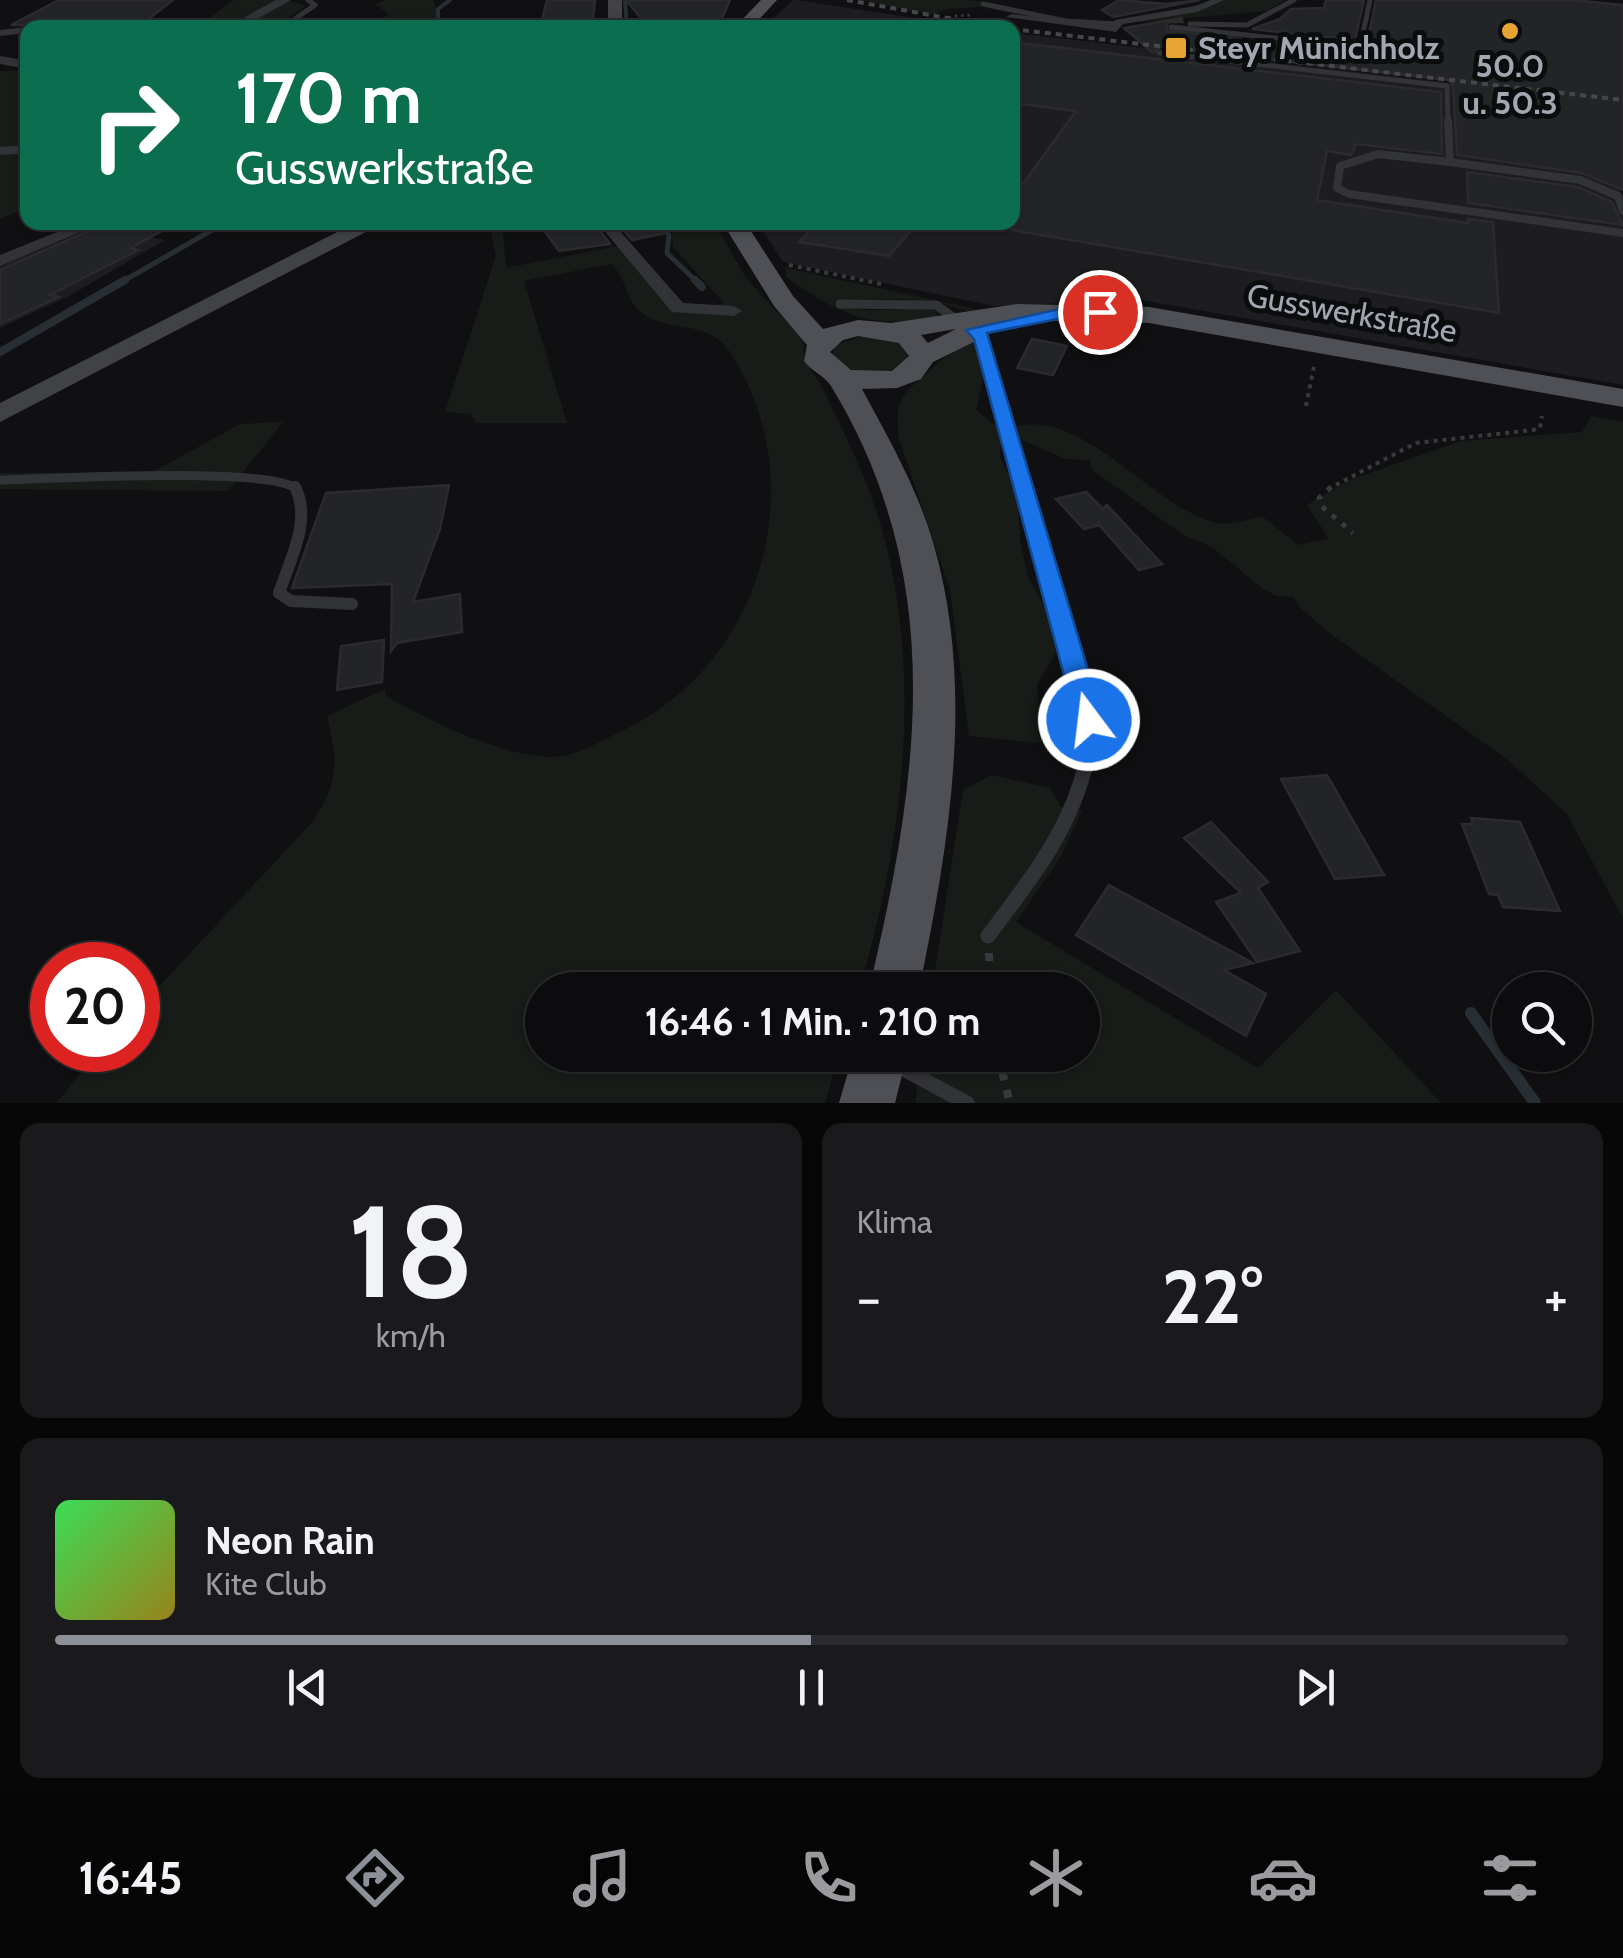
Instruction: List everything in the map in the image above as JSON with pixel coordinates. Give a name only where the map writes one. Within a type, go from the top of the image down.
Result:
[{"type":"main road","points":[[750,20],[770,0]]},
{"type":"main road","points":[[0,414],[285,264],[358,230]]},
{"type":"main road","points":[[739,230],[760,268],[820,342],[818,361],[840,377],[891,474],[916,544],[927,598],[934,708],[914,893],[898,972]]},
{"type":"main road","points":[[760,268],[920,346],[923,356]]},
{"type":"main road","name":"Gusswerkstraße","points":[[820,342],[832,334],[1068,312],[1197,322],[1623,398]]},
{"type":"main road","name":"Gusswerkstraße","points":[[897,378],[911,373],[923,356],[966,324]]},
{"type":"main road","points":[[840,377],[879,382],[897,378],[888,417],[891,474]]},
{"type":"street","points":[[246,20],[285,0]]},
{"type":"street","points":[[1011,17],[1118,29],[1118,24],[1219,0]]},
{"type":"street","points":[[0,261],[76,230]]},
{"type":"street","points":[[611,230],[678,308],[734,311]]},
{"type":"lane","points":[[293,20],[315,5],[308,0]]},
{"type":"lane","points":[[1184,28],[1211,22],[1239,26],[1294,0]]},
{"type":"lane","points":[[1172,27],[1360,47],[1370,0]]},
{"type":"lane","points":[[984,4],[1066,20],[1118,24]]},
{"type":"lane","points":[[1239,26],[1245,35]]},
{"type":"lane","points":[[1159,53],[1447,86],[1450,162]]},
{"type":"lane","points":[[1623,210],[1618,196],[1592,183],[1379,155],[1349,159],[1340,166],[1337,188],[1349,194],[1623,233]]},
{"type":"lane","points":[[840,304],[926,304],[966,324],[982,338],[1084,702],[1091,751],[1082,793],[1062,836],[988,936]]},
{"type":"lane","points":[[0,480],[242,476],[284,481],[295,486],[302,500],[301,526],[279,593],[292,601],[352,604]]},
{"type":"lane","points":[[875,1072],[967,1103]]},
{"type":"path","points":[[1352,532],[1320,505],[1319,498],[1337,481],[1416,443],[1533,430],[1540,428],[1542,416]]},
{"type":"path","points":[[988,936],[989,972]]},
{"type":"path","points":[[1002,1072],[1010,1103]]},
{"type":"shaded area","points":[[234,0],[287,0],[306,6],[285,20],[205,20]]},
{"type":"shaded area","points":[[386,0],[434,0],[439,20],[379,20],[389,14],[375,4]]},
{"type":"shaded area","points":[[796,0],[929,20],[772,20]]},
{"type":"shaded area","points":[[863,0],[985,2],[981,7],[947,9],[931,15]]},
{"type":"shaded area","points":[[1223,0],[1285,0],[1266,11],[1126,23],[1198,10]]},
{"type":"shaded area","points":[[1020,34],[1586,98],[1623,198],[1623,385],[1119,296],[1114,301],[994,306],[783,262],[762,230],[1020,230]]},
{"type":"shaded area","points":[[20,70],[20,210],[0,219],[0,71]]},
{"type":"shaded area","points":[[73,230],[112,230],[165,240],[69,296],[0,328],[0,259]]},
{"type":"shaded area","points":[[490,230],[503,230],[506,268],[627,244],[668,292],[693,305],[707,306],[724,303],[673,247],[669,230],[719,230],[746,278],[804,340],[807,362],[866,483],[886,543],[898,606],[904,736],[898,802],[889,867],[864,972],[525,972],[525,1072],[834,1072],[825,1103],[56,1103],[82,1072],[160,1072],[160,985],[313,821],[328,794],[334,771],[327,716],[385,689],[386,696],[403,706],[486,743],[529,755],[568,755],[620,732],[669,702],[709,663],[739,618],[760,567],[770,513],[769,458],[756,404],[721,342],[700,330],[643,314],[611,264],[524,281],[567,423],[476,423],[471,414],[445,412],[496,256]]},
{"type":"shaded area","points":[[786,268],[985,311],[911,299],[836,303],[871,310],[934,310],[939,317],[875,320],[824,302],[786,277]]},
{"type":"shaded area","points":[[865,335],[899,342],[908,354],[906,361],[888,371],[868,373],[849,368],[832,357],[836,345]]},
{"type":"shaded area","points":[[978,339],[986,366],[976,410],[1001,430],[1000,457],[1018,494],[1020,540],[1028,577],[1045,607],[1056,653],[1037,684],[1039,705],[1070,717],[1077,737],[1039,743],[969,736],[950,590],[899,439],[898,416],[901,400],[910,388],[950,353]]},
{"type":"shaded area","points":[[1591,416],[1623,422],[1623,919],[1567,814],[1508,760],[1332,635],[1299,607],[1294,597],[1276,596],[1262,588],[1212,547],[1185,536],[1092,470],[1090,460],[1066,459],[1017,438],[1015,427],[1040,425],[1066,431],[1194,515],[1217,523],[1263,517],[1298,545],[1329,539],[1307,505],[1347,481],[1460,441],[1582,432]]},
{"type":"shaded area","points":[[283,422],[228,491],[0,489],[0,473],[153,472],[240,424]]},
{"type":"shaded area","points":[[991,775],[1050,788],[1061,807],[1082,810],[1060,858],[1016,922],[1099,972],[935,972],[963,790]]},
{"type":"shaded area","points":[[1100,973],[1258,1068],[1336,990],[1441,1103],[915,1103],[920,1072],[1100,1072]]},
{"type":"building","points":[[59,0],[173,0],[147,20],[21,20]]},
{"type":"building","points":[[547,0],[595,0],[593,20],[542,20]]},
{"type":"building","points":[[626,0],[730,0],[721,20],[642,20]]},
{"type":"building","points":[[1119,0],[1166,4],[1200,0],[1113,17],[1102,10]]},
{"type":"building","points":[[1326,0],[1364,0],[1355,40],[1252,29],[1280,19],[1291,9],[1324,8]]},
{"type":"building","points":[[1376,0],[1572,0],[1623,5],[1623,190],[1582,173],[1457,155],[1453,86],[1449,80],[1160,47],[1153,53],[1124,28],[1183,18],[1178,21],[1184,22],[1168,22],[1166,30],[1360,53],[1366,48]]},
{"type":"building","points":[[1020,43],[1441,92],[1442,154],[1356,144],[1351,155],[1327,151],[1317,200],[1468,223],[1468,219],[1493,222],[1499,313],[1012,230],[1020,230],[1020,188],[1076,111],[1020,104]]},
{"type":"building","points":[[1467,172],[1578,187],[1612,202],[1623,225],[1468,203]]},
{"type":"building","points":[[90,230],[160,232],[131,248],[138,250],[50,295],[59,297],[0,324],[0,270]]},
{"type":"building","points":[[544,230],[600,230],[610,244],[559,251]]},
{"type":"building","points":[[624,230],[666,230],[666,233],[632,240]]},
{"type":"building","points":[[811,230],[911,230],[889,256],[799,242]]},
{"type":"building","points":[[1032,339],[1067,346],[1053,375],[1017,368]]},
{"type":"building","points":[[449,485],[440,529],[413,602],[460,594],[462,632],[397,643],[391,651],[392,584],[292,588],[326,493]]},
{"type":"building","points":[[1086,492],[1103,509],[1107,505],[1162,564],[1139,570],[1099,525],[1084,529],[1056,499]]},
{"type":"building","points":[[384,640],[382,682],[337,690],[341,646]]},
{"type":"building","points":[[1327,775],[1384,875],[1335,879],[1281,779]]},
{"type":"building","points":[[1471,818],[1520,822],[1560,911],[1503,907],[1498,895],[1489,894],[1462,824],[1473,824]]},
{"type":"building","points":[[1211,822],[1268,882],[1258,888],[1300,951],[1257,962],[1216,902],[1241,893],[1184,838]]},
{"type":"building","points":[[1109,885],[1253,963],[1224,970],[1266,994],[1246,1036],[1076,935]]},
{"type":"waterway","points":[[438,20],[438,9],[450,0]]},
{"type":"waterway","points":[[625,0],[626,20]]},
{"type":"waterway","points":[[120,283],[212,230]]},
{"type":"waterway","points":[[665,230],[669,235],[667,253],[698,283]]},
{"type":"waterway","points":[[0,352],[125,280]]},
{"type":"waterway","points":[[695,280],[698,283]]},
{"type":"waterway","points":[[698,283],[702,287]]},
{"type":"waterway","points":[[1471,1013],[1535,1103]]},
{"type":"railway","points":[[847,0],[958,20]]},
{"type":"railway","points":[[1020,30],[1623,100]]},
{"type":"place","name":"50.0 u. 50.3","points":[[1510,31]]},
{"type":"place","name":"Steyr Münichholz","points":[[1176,48]]},
{"type":"route","points":[[1089,720],[982,338],[974,330],[1068,312],[1100,312]]}]
